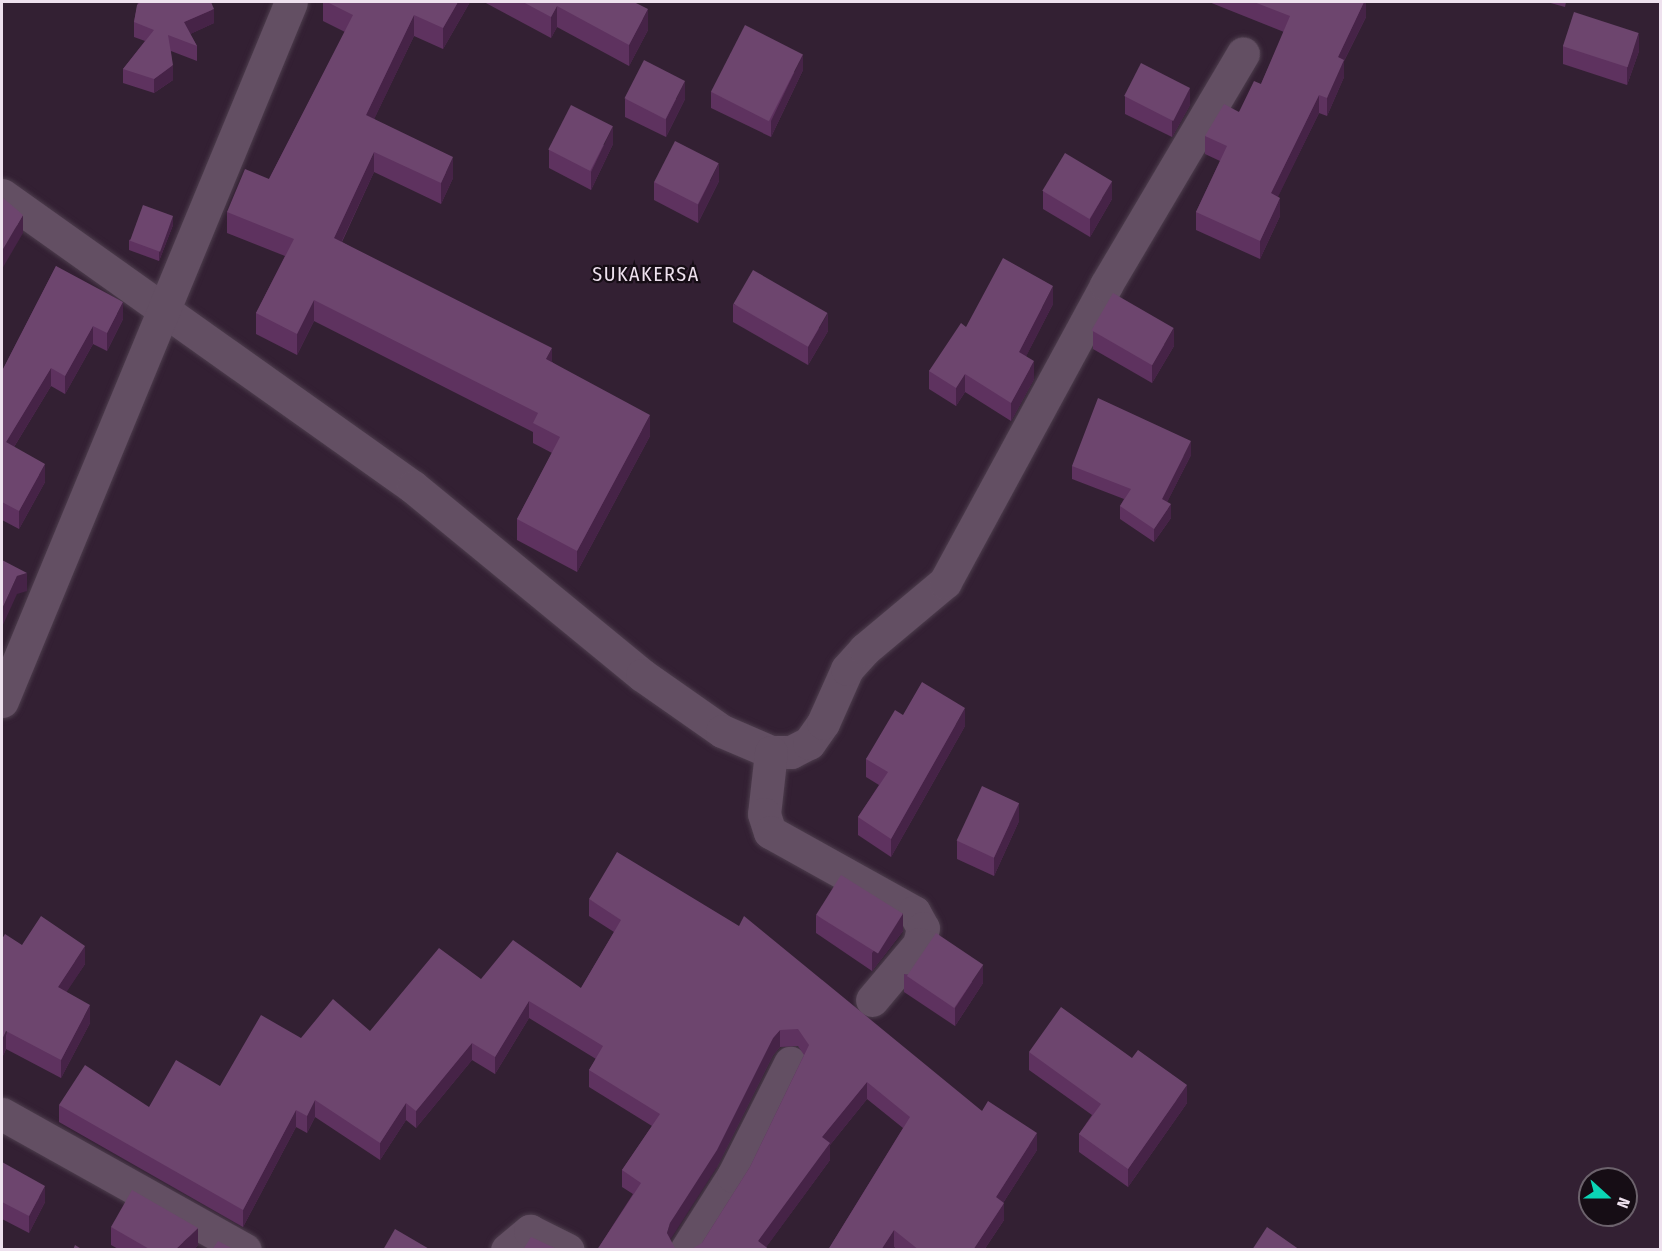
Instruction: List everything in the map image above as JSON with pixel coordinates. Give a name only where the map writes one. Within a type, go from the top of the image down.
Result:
[{"type":"street","points":[[2,701],[291,2]]},
{"type":"street","points":[[2,195],[164,313],[413,487],[642,675],[722,731],[771,752],[791,752],[808,743],[847,669],[945,582],[1106,285],[1243,53]]},
{"type":"street","points":[[771,752],[764,814],[770,832],[914,912],[923,928],[919,944],[872,1000]]},
{"type":"street","points":[[686,1250],[733,1176],[790,1063]]},
{"type":"street","points":[[2,1114],[245,1250]]},
{"type":"street","points":[[507,1250],[530,1231],[568,1250]]},
{"type":"building","points":[[141,2],[211,2],[214,9],[184,22],[197,46],[168,35],[173,65],[154,79],[123,69],[154,30],[134,22],[137,5]]},
{"type":"building","points":[[327,2],[458,2],[443,28],[414,15],[366,115],[453,157],[441,183],[374,152],[334,238],[552,348],[546,359],[650,415],[577,551],[517,519],[560,437],[533,423],[538,413],[314,300],[297,334],[256,313],[294,239],[227,212],[245,169],[269,179],[353,15]]},
{"type":"building","points":[[523,2],[634,2],[648,9],[629,45],[557,6],[551,17]]},
{"type":"building","points":[[1254,2],[1364,2],[1338,57],[1344,60],[1327,98],[1319,95],[1271,193],[1280,198],[1260,241],[1196,212],[1227,146],[1205,136],[1224,104],[1239,112],[1254,81],[1261,84],[1290,16]]},
{"type":"building","points":[[1574,12],[1639,33],[1628,67],[1563,46]]},
{"type":"building","points":[[745,25],[803,55],[769,121],[711,92]]},
{"type":"building","points":[[644,60],[685,81],[665,119],[624,98]]},
{"type":"building","points":[[1141,63],[1190,88],[1173,121],[1124,96]]},
{"type":"building","points":[[571,105],[613,126],[590,171],[548,150]]},
{"type":"building","points":[[675,141],[719,163],[698,204],[654,182]]},
{"type":"building","points":[[1065,153],[1112,181],[1089,219],[1042,191]]},
{"type":"building","points":[[2,197],[23,215],[2,251]]},
{"type":"building","points":[[143,205],[173,216],[160,252],[130,241]]},
{"type":"building","points":[[1003,258],[1053,286],[1019,352],[1034,361],[1011,403],[965,374],[956,388],[929,371],[961,323],[966,327]]},
{"type":"building","points":[[56,266],[123,302],[107,333],[93,326],[65,376],[51,368],[6,442],[45,464],[19,511],[2,502],[2,371]]},
{"type":"building","points":[[753,270],[827,313],[808,347],[734,304]]},
{"type":"building","points":[[1113,293],[1174,328],[1152,365],[1092,330]]},
{"type":"building","points":[[1098,398],[1191,441],[1162,499],[1171,504],[1154,529],[1120,506],[1131,489],[1072,466]]},
{"type":"building","points":[[2,560],[27,573],[17,576],[2,609]]},
{"type":"building","points":[[922,682],[965,708],[891,839],[858,817],[888,772],[866,759],[895,710],[903,715]]},
{"type":"building","points":[[982,786],[1019,803],[994,858],[957,840]]},
{"type":"building","points":[[617,852],[739,926],[744,916],[982,1111],[988,1101],[1037,1133],[996,1197],[1004,1203],[973,1250],[919,1250],[894,1230],[881,1250],[828,1250],[910,1117],[867,1082],[822,1137],[830,1143],[758,1241],[770,1250],[690,1250],[702,1243],[750,1167],[809,1045],[798,1029],[780,1030],[773,1038],[717,1150],[670,1223],[667,1233],[675,1248],[679,1250],[597,1250],[641,1183],[622,1170],[660,1114],[589,1070],[603,1046],[529,1001],[495,1057],[472,1043],[416,1111],[406,1103],[380,1143],[315,1100],[307,1116],[296,1110],[243,1210],[59,1105],[85,1065],[149,1107],[176,1060],[220,1086],[261,1015],[301,1038],[333,999],[370,1031],[439,948],[481,979],[513,940],[581,988],[621,920],[589,899]]},
{"type":"building","points":[[841,875],[903,914],[878,954],[816,915]]},
{"type":"building","points":[[41,916],[85,946],[58,987],[90,1005],[61,1060],[6,1031],[2,1040],[2,939],[5,934],[22,945]]},
{"type":"building","points":[[936,933],[983,965],[954,1008],[907,976]]},
{"type":"building","points":[[1061,1007],[1132,1058],[1138,1050],[1187,1085],[1128,1169],[1079,1134],[1101,1104],[1029,1052]]},
{"type":"building","points":[[2,1162],[45,1186],[29,1216],[2,1202]]},
{"type":"building","points":[[132,1190],[198,1228],[175,1250],[151,1250],[111,1227]]},
{"type":"building","points":[[1267,1227],[1300,1250],[1252,1250]]},
{"type":"building","points":[[395,1229],[431,1250],[383,1250]]},
{"type":"building","points":[[531,1237],[559,1250],[523,1250]]},
{"type":"building","points":[[218,1241],[235,1250],[212,1250]]},
{"type":"building","points":[[75,1245],[83,1250],[73,1250]]},
{"type":"district","name":"SUKAKERSA","points":[[646,274]]}]
